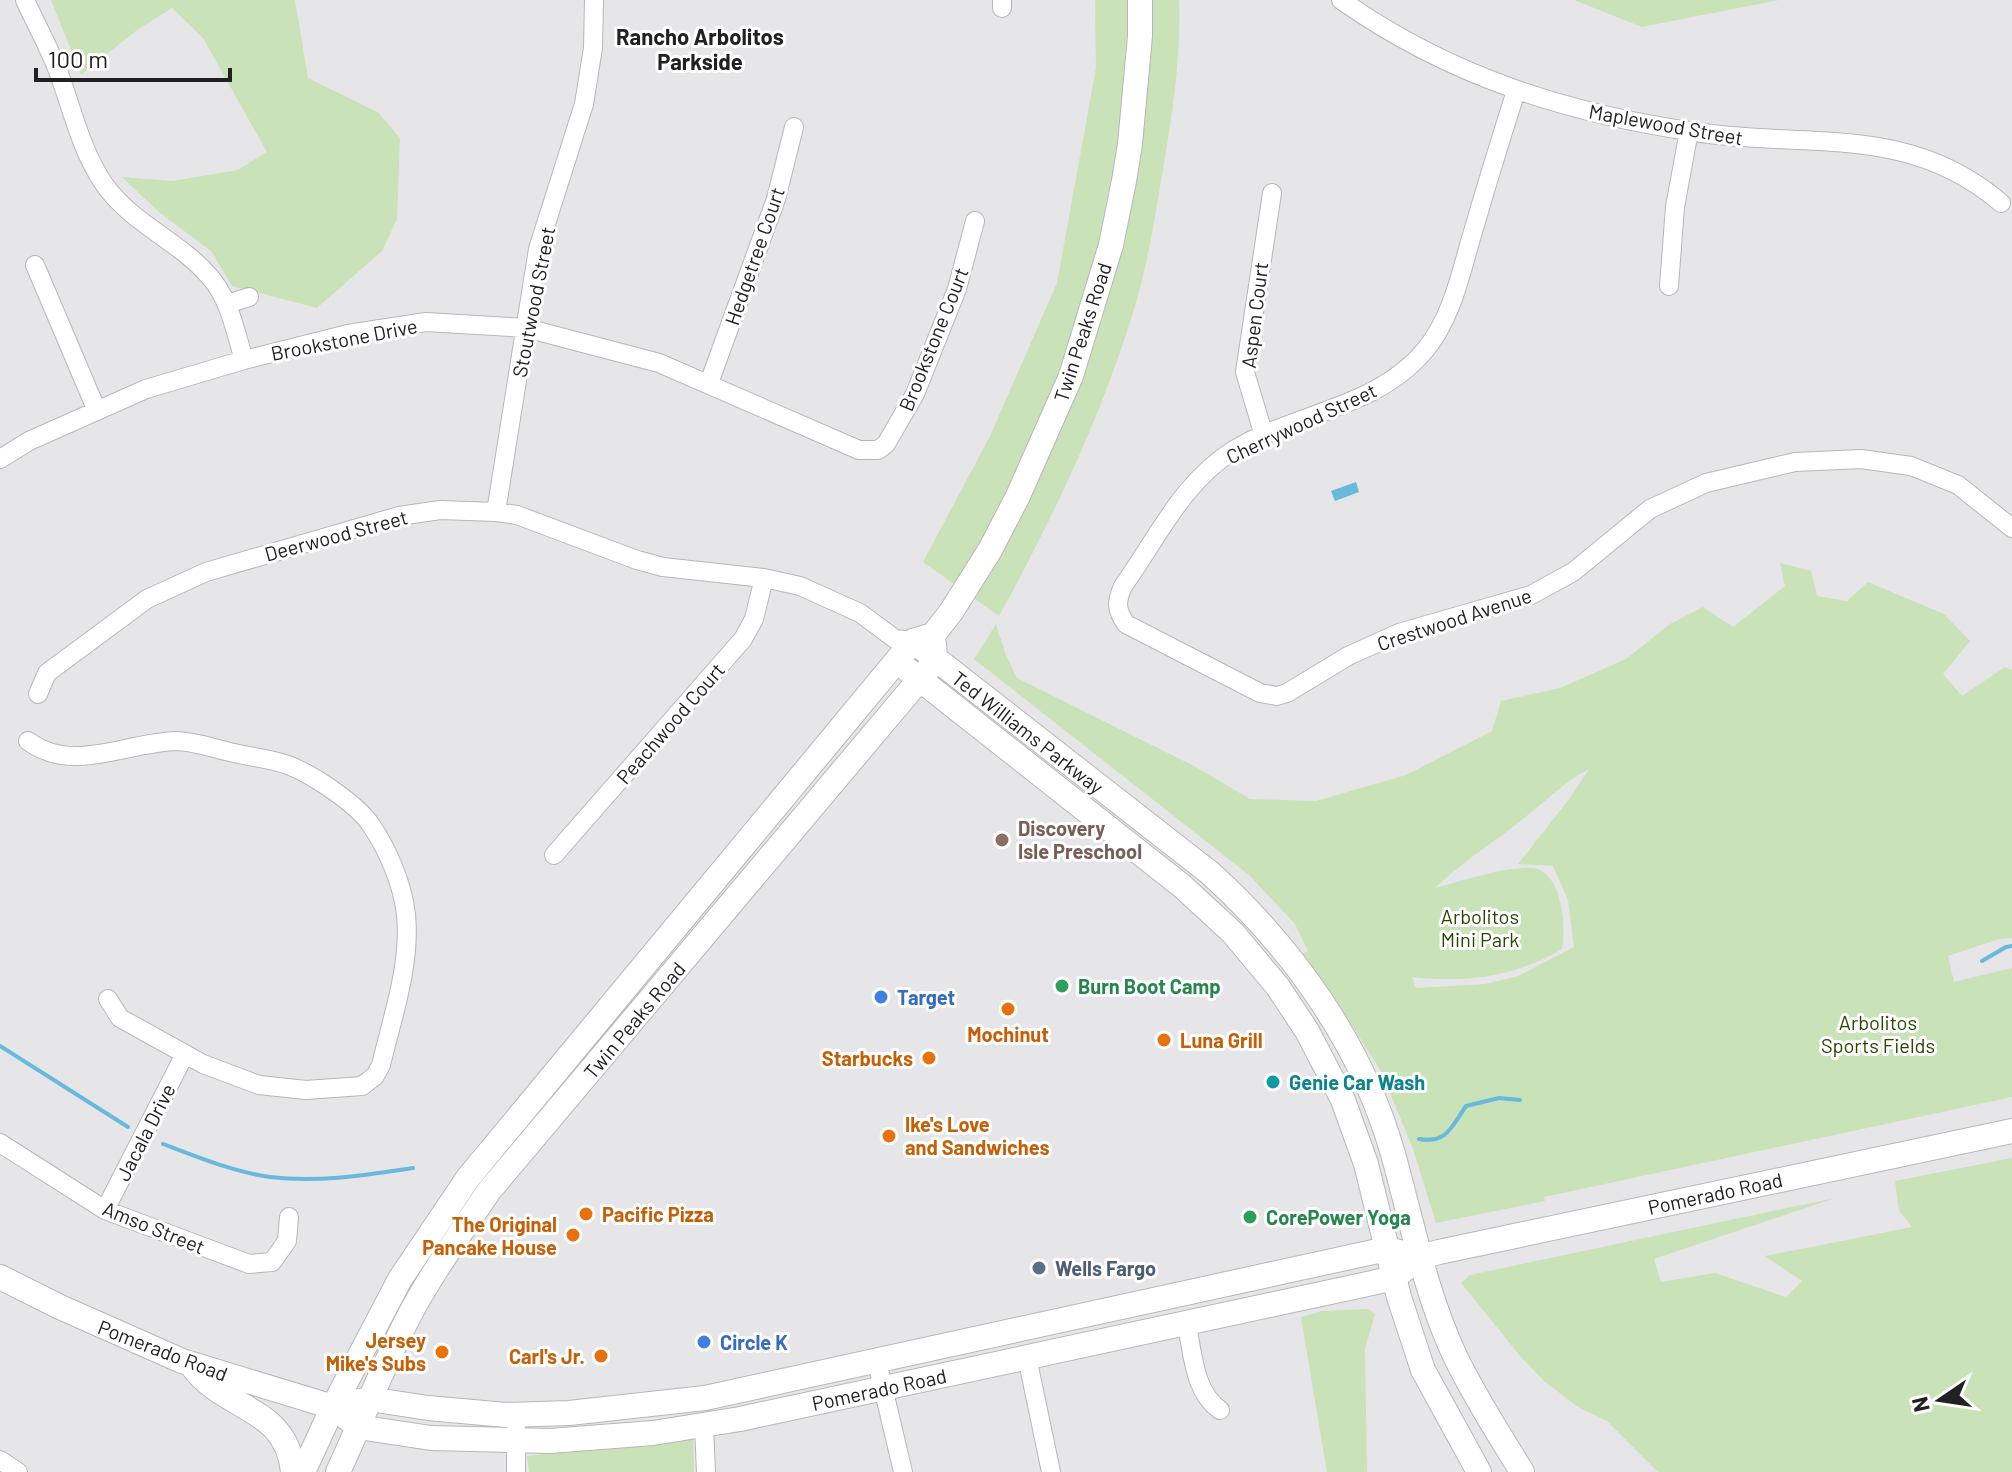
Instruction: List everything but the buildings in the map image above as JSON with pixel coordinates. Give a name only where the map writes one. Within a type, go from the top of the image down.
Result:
[{"type":"main road","name":"Twin Peaks Road","points":[[303,1472],[400,1279],[468,1178],[909,644],[951,612],[990,550],[1018,496],[1071,376],[1111,245],[1130,144],[1140,36],[1140,0]]},
{"type":"main road","name":"Ted Williams Parkway","points":[[909,644],[927,670],[1220,920],[1256,959],[1307,1031],[1343,1100],[1366,1164],[1394,1278],[1423,1370],[1479,1472]]},
{"type":"main road","name":"Twin Peaks Road","points":[[338,1472],[404,1325],[446,1254],[489,1191],[927,670]]},
{"type":"main road","name":"Ted Williams Parkway","points":[[927,670],[1210,873],[1248,909],[1288,955],[1335,1023],[1359,1069],[1392,1152],[1419,1257],[1455,1356],[1522,1472]]},
{"type":"main road","points":[[601,1059],[593,1051],[594,1042],[671,949],[691,919],[698,901]]},
{"type":"main road","name":"Pomerado Road","points":[[333,1407],[369,1399],[428,1408],[516,1414],[569,1413],[705,1398],[1387,1249],[1419,1257],[2012,1131]]},
{"type":"main road","name":"Pomerado Road","points":[[0,1277],[60,1307],[191,1364],[333,1407],[358,1427],[431,1438],[550,1441],[602,1439],[704,1426],[1394,1278],[1419,1257]]},
{"type":"main road","points":[[191,1364],[203,1381],[264,1417],[282,1435],[293,1472]]},
{"type":"street","points":[[25,0],[57,68],[79,140],[105,186],[140,220],[195,261],[211,278],[227,304],[244,360]]},
{"type":"street","name":"Stoutwood Street","points":[[496,512],[538,249],[584,104],[593,48],[594,0]]},
{"type":"street","name":"Maplewood Street","points":[[1341,0],[1429,55],[1516,91],[1573,107],[1742,139],[1880,145],[1936,162],[1960,173],[2001,203]]},
{"type":"street","name":"Cherrywood Street","points":[[1118,612],[1117,599],[1123,586],[1178,502],[1205,471],[1235,449],[1370,394],[1402,372],[1427,348],[1452,302],[1516,91]]},
{"type":"street","name":"Hedgetree Court","points":[[709,383],[776,199],[794,127]]},
{"type":"street","points":[[1669,286],[1675,207],[1689,131]]},
{"type":"street","name":"Aspen Court","points":[[1264,436],[1245,372],[1272,193]]},
{"type":"street","name":"Brookstone Court","points":[[878,450],[886,444],[915,394],[957,289],[975,221]]},
{"type":"street","points":[[35,265],[97,411]]},
{"type":"street","points":[[227,304],[249,297]]},
{"type":"street","name":"Brookstone Drive","points":[[0,459],[29,441],[146,389],[244,360],[371,329],[426,322],[526,328],[659,363],[859,450],[878,450]]},
{"type":"street","name":"Crestwood Avenue","points":[[1118,612],[1126,624],[1149,637],[1260,693],[1277,696],[1297,688],[1348,656],[1399,633],[1531,595],[1573,572],[1650,509],[1706,483],[1795,462],[1861,459],[1911,466],[1958,485],[2012,528]]},
{"type":"street","name":"Deerwood Street","points":[[38,694],[47,673],[147,599],[206,572],[399,516],[440,510],[496,512],[537,521],[663,567],[764,578],[800,586],[860,613],[909,644]]},
{"type":"street","name":"Peachwood Court","points":[[554,855],[743,639],[754,619],[764,578]]},
{"type":"street","points":[[28,741],[38,748],[72,758],[147,743],[179,741],[288,765],[327,785],[370,823],[396,874],[406,916],[403,969],[381,1065],[375,1076],[362,1086],[320,1089],[259,1085],[203,1064],[120,1018],[108,999]]},
{"type":"street","name":"Jacala Drive","points":[[105,1210],[185,1054]]},
{"type":"street","name":"Amso Street","points":[[0,1143],[105,1210],[249,1264],[272,1262],[287,1241],[289,1217]]},
{"type":"street","points":[[1186,1321],[1201,1389],[1208,1402],[1220,1410]]},
{"type":"street","points":[[1027,1357],[1051,1472]]},
{"type":"street","points":[[877,1362],[903,1472]]},
{"type":"street","points":[[516,1414],[516,1472]]},
{"type":"street","points":[[704,1426],[706,1472]]},
{"type":"street","points":[[0,1460],[18,1472]]},
{"type":"green space","points":[[51,0],[295,0],[308,78],[379,113],[400,138],[397,219],[382,251],[317,308],[232,286],[211,251],[160,213],[122,177],[172,181],[238,170],[267,152],[203,38],[172,8],[137,30],[81,75]]},
{"type":"green space","points":[[1095,0],[1179,0],[1178,61],[1167,143],[1144,270],[1108,386],[1039,541],[999,616],[923,562],[990,436],[1057,283],[1096,68]]},
{"type":"green space","points":[[1574,0],[1779,0],[1642,27]]},
{"type":"green space","points":[[1780,563],[1811,571],[1817,596],[1847,601],[1868,582],[1944,614],[1970,641],[1943,674],[1962,696],[2005,667],[2012,670],[2012,938],[1999,939],[1948,956],[1954,982],[2012,968],[2012,1097],[1436,1223],[1413,1149],[1381,1071],[1328,988],[1325,989],[1301,955],[1308,951],[1295,924],[1249,875],[974,659],[996,624],[1017,678],[1194,766],[1250,799],[1316,801],[1406,775],[1492,731],[1501,701],[1560,688],[1626,659],[1670,624],[1703,607],[1733,627],[1785,586]],"holes":[[[1589,769],[1518,864],[1553,866],[1568,900],[1574,947],[1518,976],[1485,984],[1416,988],[1412,977],[1452,979],[1490,976],[1526,966],[1562,949],[1560,902],[1551,880],[1543,872],[1533,868],[1511,869],[1435,888],[1565,784]]]},
{"type":"green space","points":[[2012,1158],[2012,1472],[1658,1472],[1607,1421],[1578,1407],[1544,1381],[1461,1283],[1470,1275],[1835,1198],[1654,1259],[1661,1282],[1715,1273],[1786,1297],[1802,1281],[1765,1256],[1912,1227],[1899,1211],[1895,1181]]},
{"type":"green space","points":[[1369,1309],[1375,1314],[1365,1349],[1367,1472],[1327,1472],[1301,1317],[1322,1311]]},
{"type":"green space","points":[[693,1436],[694,1472],[529,1472],[527,1456]]},
{"type":"water","points":[[1356,482],[1359,492],[1335,501],[1331,491]]},
{"type":"waterway","points":[[1982,961],[2012,946]]},
{"type":"waterway","points":[[0,1046],[128,1127]]},
{"type":"waterway","points":[[1419,1139],[1436,1139],[1448,1132],[1466,1106],[1499,1098],[1520,1100]]},
{"type":"waterway","points":[[163,1144],[229,1168],[288,1179],[360,1176],[413,1168]]},
{"type":"place","name":"Discovery Isle Preschool","points":[[1002,840]]},
{"type":"place","name":"Burn Boot Camp","points":[[1062,986]]},
{"type":"place","name":"Target","points":[[881,997]]},
{"type":"place","name":"Mochinut","points":[[1008,1009]]},
{"type":"place","name":"Luna Grill","points":[[1164,1040]]},
{"type":"place","name":"Starbucks","points":[[929,1058]]},
{"type":"place","name":"Genie Car Wash","points":[[1273,1082]]},
{"type":"place","name":"Ike's Love and Sandwiches","points":[[889,1136]]},
{"type":"place","name":"Pacific Pizza","points":[[586,1214]]},
{"type":"place","name":"CorePower Yoga","points":[[1250,1217]]},
{"type":"place","name":"The Original Pancake House","points":[[573,1235]]},
{"type":"place","name":"Wells Fargo","points":[[1039,1268]]},
{"type":"place","name":"Circle K","points":[[704,1342]]},
{"type":"place","name":"Jersey Mike's Subs","points":[[442,1352]]},
{"type":"place","name":"Carl's Jr.","points":[[601,1356]]},
{"type":"district","name":"Rancho Arbolitos Parkside","points":[[700,48]]},
{"type":"park label","name":"Arbolitos Mini Park","points":[[1480,928]]},
{"type":"park label","name":"Arbolitos Sports Fields","points":[[1878,1034]]}]
